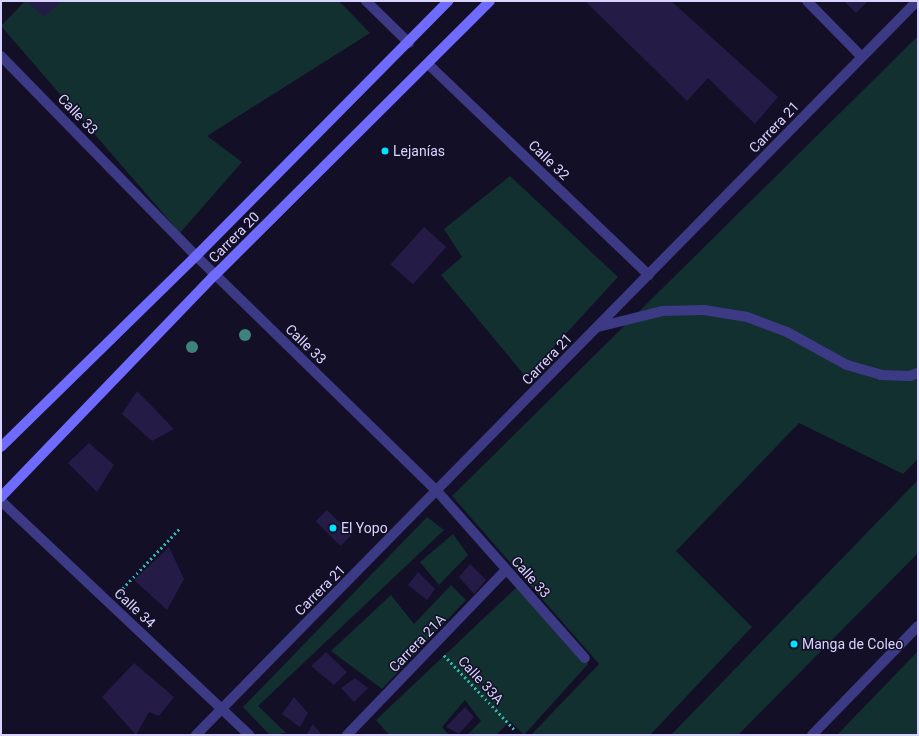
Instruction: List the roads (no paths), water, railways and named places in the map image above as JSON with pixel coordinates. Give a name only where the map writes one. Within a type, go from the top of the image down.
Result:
[{"type":"main road","name":"Carrera 20","points":[[1,447],[196,256],[409,43],[448,1]]},
{"type":"main road","name":"Carrera 20","points":[[1,497],[215,275],[429,65],[490,1]]},
{"type":"street","points":[[366,1],[409,43]]},
{"type":"street","points":[[807,1],[862,57]]},
{"type":"street","name":"Carrera 21","points":[[196,735],[917,1]]},
{"type":"street","name":"Calle 33","points":[[1,56],[215,275],[437,491],[585,658]]},
{"type":"street","name":"Calle 32","points":[[429,65],[649,275]]},
{"type":"street","points":[[598,327],[662,311],[704,310],[754,320],[787,332],[848,365],[881,375],[910,376],[918,373]]},
{"type":"street","name":"Calle 34","points":[[1,500],[249,735]]},
{"type":"street","name":"Carrera 21A","points":[[347,735],[506,570]]},
{"type":"street","points":[[812,735],[918,626]]},
{"type":"place","name":"Lejanías","points":[[385,151]]},
{"type":"place","name":"El Yopo","points":[[333,528]]},
{"type":"place","name":"Manga de Coleo","points":[[794,644]]}]
